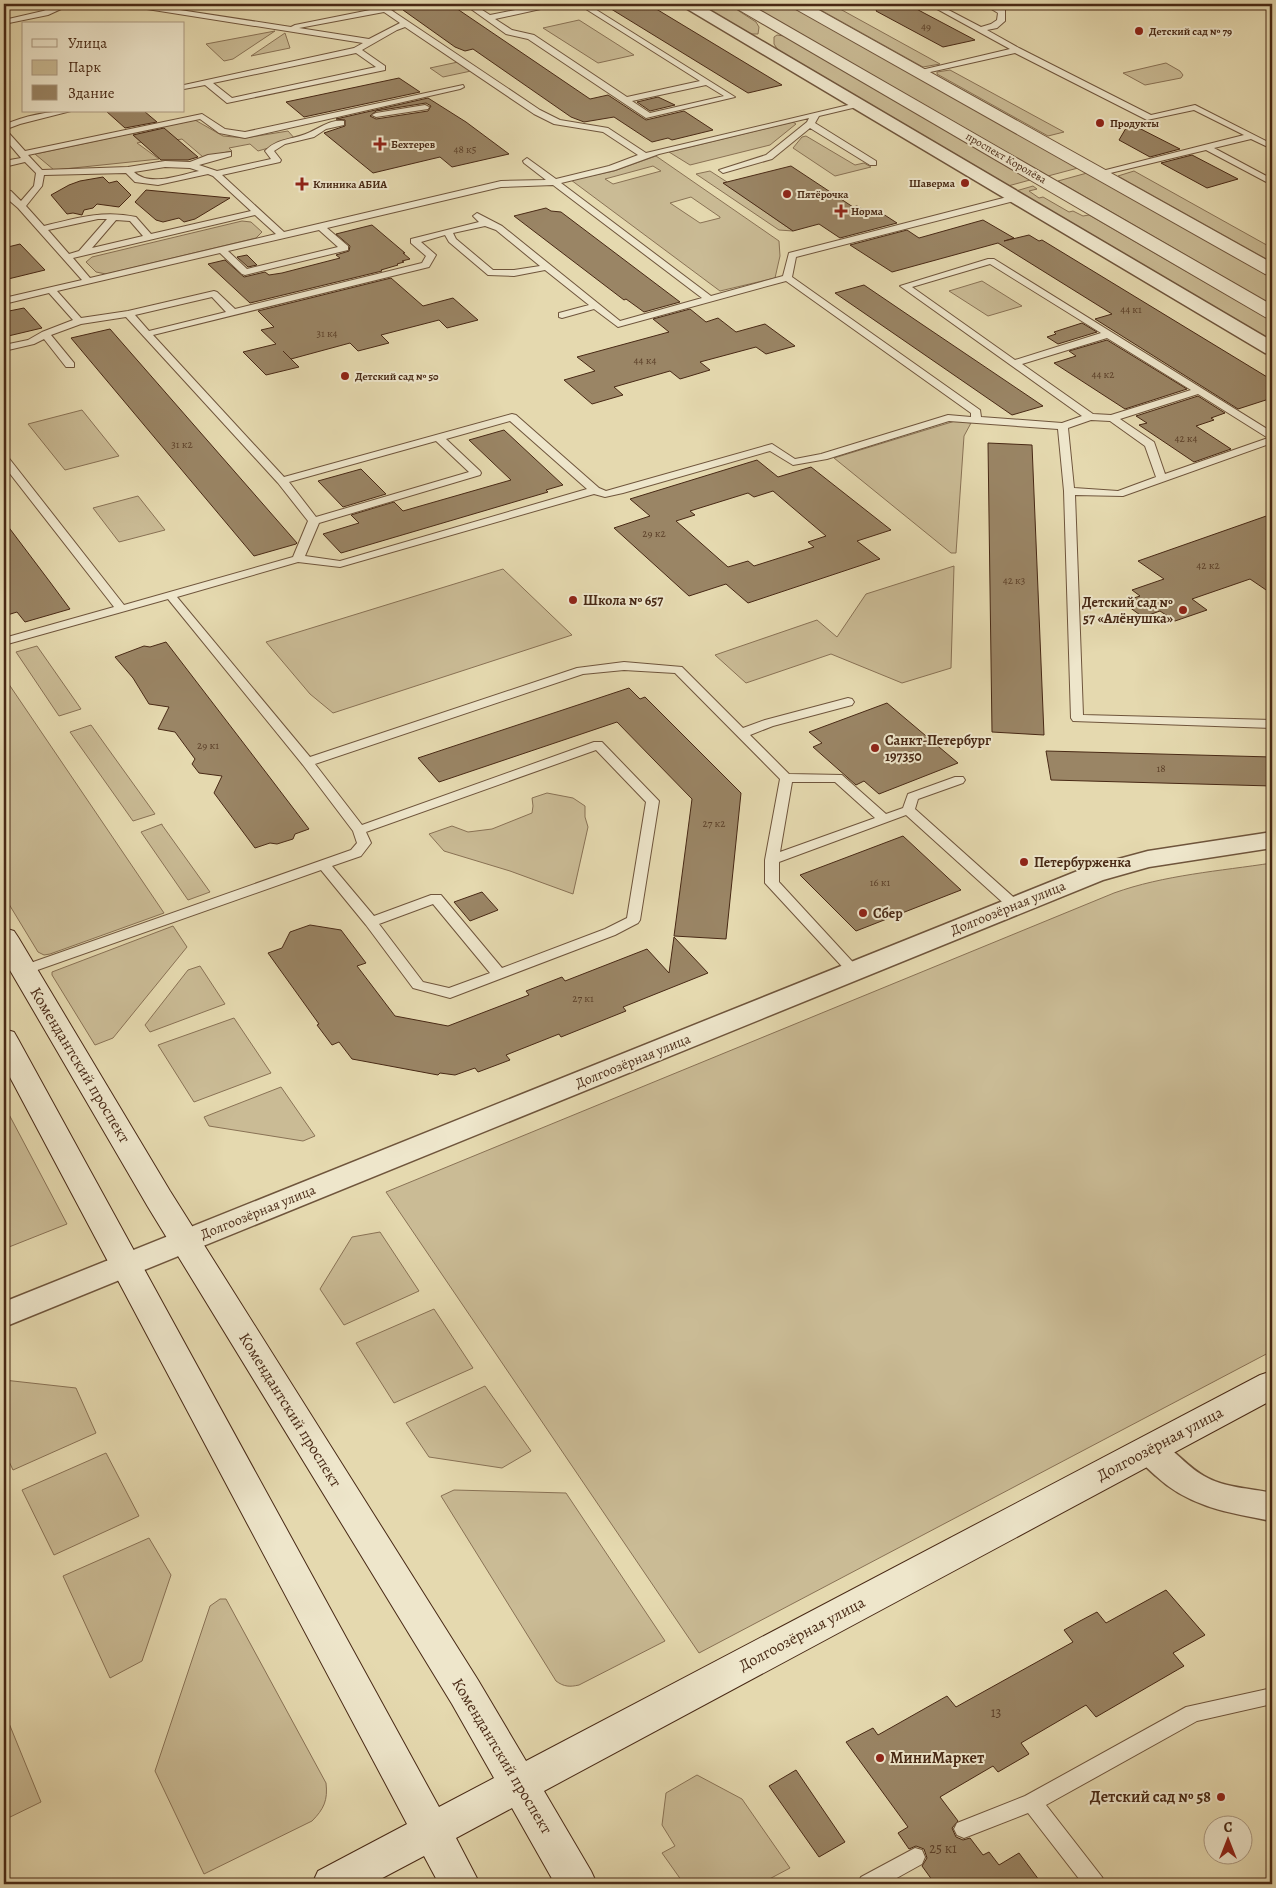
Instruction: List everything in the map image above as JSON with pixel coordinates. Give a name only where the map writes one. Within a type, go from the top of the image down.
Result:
[{"type":"main road","name":"проспект Королёва","points":[[740,4],[1272,313]]},
{"type":"main road","points":[[797,4],[1272,270]]},
{"type":"main road","name":"Комендантский проспект","points":[[4,936],[159,1199],[520,1784],[577,1884]]},
{"type":"main road","points":[[4,1042],[430,1832],[460,1884]]},
{"type":"main road","name":"Долгоозёрная улица","points":[[332,1884],[1272,1384]]},
{"type":"street","points":[[689,4],[1272,349]]},
{"type":"street","points":[[761,47],[771,22]]},
{"type":"street","name":"Долгоозёрная улица","points":[[4,1315],[1094,874],[1130,864],[1272,840]]},
{"type":"street","points":[[1150,1450],[1172,1473],[1196,1488],[1227,1498],[1272,1506]]},
{"type":"lane","points":[[4,22],[68,4]]},
{"type":"lane","points":[[128,4],[371,42]]},
{"type":"lane","points":[[284,29],[410,4]]},
{"type":"lane","points":[[468,4],[509,32],[531,37],[649,116],[732,97],[582,4]]},
{"type":"lane","points":[[488,18],[554,4]]},
{"type":"lane","points":[[932,4],[981,29],[1016,50],[1150,118],[1196,107],[1272,147]]},
{"type":"lane","points":[[981,29],[994,26],[1001,21],[1002,12],[987,4]]},
{"type":"lane","points":[[385,8],[538,112],[557,122],[605,130],[645,156]]},
{"type":"lane","points":[[185,87],[357,50],[394,28],[406,24]]},
{"type":"lane","points":[[206,82],[230,101],[382,68],[357,50]]},
{"type":"lane","points":[[920,73],[1016,50]]},
{"type":"lane","points":[[626,100],[708,82]]},
{"type":"lane","points":[[4,164],[25,156],[202,116],[222,131],[245,135],[460,87]]},
{"type":"lane","points":[[4,301],[451,195],[502,184],[554,182],[612,168],[645,156],[858,104]]},
{"type":"lane","points":[[377,105],[387,112]]},
{"type":"lane","points":[[128,170],[138,180],[158,182],[277,160],[269,151],[282,142],[311,135],[323,127],[387,112],[425,107]]},
{"type":"lane","points":[[4,128],[18,122],[62,112]]},
{"type":"lane","points":[[723,170],[769,158],[810,124],[816,114]]},
{"type":"lane","points":[[810,124],[872,163]]},
{"type":"lane","points":[[4,133],[40,173]]},
{"type":"lane","points":[[1101,174],[1252,136]]},
{"type":"lane","points":[[1206,147],[1272,182]]},
{"type":"lane","points":[[191,165],[208,158],[228,154]]},
{"type":"lane","points":[[527,161],[709,299]]},
{"type":"lane","points":[[40,173],[128,170],[165,164],[191,165],[212,173],[264,216],[282,235]]},
{"type":"lane","points":[[20,206],[38,186],[40,173]]},
{"type":"lane","points":[[4,192],[8,193],[88,281]]},
{"type":"lane","points":[[451,195],[462,204]]},
{"type":"lane","points":[[787,278],[792,255],[1015,198]]},
{"type":"lane","points":[[970,199],[984,206]]},
{"type":"lane","points":[[41,229],[98,216],[114,217],[133,219],[149,238]]},
{"type":"lane","points":[[67,257],[149,238],[264,216]]},
{"type":"lane","points":[[477,216],[486,223],[499,228],[618,324],[787,278]]},
{"type":"lane","points":[[82,254],[114,217]]},
{"type":"lane","points":[[146,334],[426,265],[431,255],[414,241],[486,223]]},
{"type":"lane","points":[[221,249],[245,272],[345,248],[320,226]]},
{"type":"lane","points":[[448,232],[452,240],[491,273],[514,273],[547,267]]},
{"type":"lane","points":[[1090,417],[905,286],[991,261],[1272,436]]},
{"type":"lane","points":[[787,278],[976,412],[976,420]]},
{"type":"lane","points":[[51,290],[79,321]]},
{"type":"lane","points":[[4,348],[30,342],[79,321],[128,314],[214,294],[233,313]]},
{"type":"lane","points":[[562,314],[596,306]]},
{"type":"lane","points":[[128,314],[282,481],[314,521]]},
{"type":"lane","points":[[45,334],[70,365]]},
{"type":"lane","points":[[1015,363],[1109,334]]},
{"type":"lane","points":[[282,481],[512,416],[595,490],[605,494],[772,447],[792,462],[823,457],[948,418],[1063,426],[1090,417],[1112,418],[1199,391]]},
{"type":"lane","points":[[1112,418],[1150,444],[1162,480]]},
{"type":"lane","points":[[1063,426],[1069,491],[1077,718],[1272,724]]},
{"type":"lane","points":[[314,521],[476,473],[438,438]]},
{"type":"lane","points":[[1069,491],[1119,494],[1272,440]]},
{"type":"lane","points":[[4,459],[121,609]]},
{"type":"lane","points":[[4,642],[298,559],[340,564],[595,490]]},
{"type":"lane","points":[[298,559],[314,521]]},
{"type":"lane","points":[[24,970],[324,865],[356,853],[364,843],[359,830],[307,762],[170,595]]},
{"type":"lane","points":[[307,762],[581,671],[624,666],[678,670],[786,778],[838,778],[884,819]]},
{"type":"lane","points":[[740,734],[769,723],[848,702]]},
{"type":"lane","points":[[324,865],[418,985],[450,993],[610,932],[633,920],[653,801],[598,745],[359,830]]},
{"type":"lane","points":[[786,778],[772,860],[772,883],[854,971]]},
{"type":"lane","points":[[772,860],[908,810],[913,797],[959,780]]},
{"type":"lane","points":[[908,810],[1015,906]]},
{"type":"lane","points":[[370,922],[436,898],[499,974]]},
{"type":"lane","points":[[964,1829],[1032,1802],[1193,1713],[1272,1696]]},
{"type":"lane","points":[[1032,1802],[1095,1884]]},
{"type":"lane","points":[[868,1884],[915,1857]]},
{"type":"green space","points":[[698,4],[728,4],[756,22],[759,27],[758,34],[751,34]]},
{"type":"green space","points":[[749,4],[787,4],[1078,168],[1048,176]]},
{"type":"green space","points":[[810,4],[831,4],[940,64],[923,67]]},
{"type":"green space","points":[[579,20],[634,55],[598,63],[543,28]]},
{"type":"green space","points":[[275,31],[233,59],[224,61],[206,44]]},
{"type":"green space","points":[[285,33],[290,48],[251,56]]},
{"type":"green space","points":[[777,35],[784,36],[1030,180],[1008,186],[778,50],[774,44],[774,37]]},
{"type":"green space","points":[[458,62],[471,71],[443,77],[430,68]]},
{"type":"green space","points":[[1166,63],[1180,71],[1183,75],[1181,78],[1145,85],[1123,73]]},
{"type":"green space","points":[[950,70],[1064,132],[1048,136],[937,74],[937,72]]},
{"type":"green space","points":[[195,120],[223,136],[245,138],[288,131],[296,140],[258,151],[250,144],[229,148],[232,151],[203,157],[182,139],[166,142],[159,138],[137,143],[159,159],[54,170],[35,154]]},
{"type":"green space","points":[[793,122],[796,124],[770,145],[690,165],[669,152]]},
{"type":"green space","points":[[806,136],[855,165],[864,163],[871,167],[835,176],[793,148],[802,137]]},
{"type":"green space","points":[[656,156],[779,241],[780,256],[775,278],[720,291],[571,180],[614,171]],"holes":[[[653,166],[661,171],[613,184],[605,179]],[[691,197],[720,217],[720,218],[700,223],[670,203]]]},
{"type":"green space","points":[[710,171],[727,182],[724,183],[793,231],[779,230],[696,174]]},
{"type":"green space","points":[[1134,171],[1272,248],[1272,262],[1118,176]]},
{"type":"green space","points":[[1087,173],[1272,278],[1272,305],[1058,181]]},
{"type":"green space","points":[[1033,186],[1037,189],[1029,191],[1039,198],[1043,197],[1069,212],[1073,211],[1083,216],[1089,215],[1272,321],[1272,342],[1016,191]]},
{"type":"green space","points":[[242,221],[251,222],[262,232],[256,238],[106,274],[96,272],[86,262],[92,257]]},
{"type":"green space","points":[[982,281],[1022,306],[988,316],[949,291]]},
{"type":"green space","points":[[82,410],[119,456],[65,470],[28,424]]},
{"type":"green space","points":[[955,421],[971,423],[964,436],[956,553],[951,553],[834,458]]},
{"type":"green space","points":[[138,496],[165,530],[119,542],[93,508]]},
{"type":"green space","points":[[954,566],[951,668],[902,683],[831,654],[746,683],[715,655],[817,620],[837,637],[866,594]]},
{"type":"green space","points":[[503,569],[572,635],[333,713],[310,694],[266,642]]},
{"type":"green space","points":[[37,646],[81,709],[59,716],[16,652]]},
{"type":"green space","points":[[4,677],[164,913],[50,954],[44,955],[38,952],[4,896]]},
{"type":"green space","points":[[91,725],[155,814],[133,821],[70,732]]},
{"type":"green space","points":[[547,793],[573,798],[585,806],[585,817],[588,827],[573,894],[510,871],[444,851],[429,834],[452,826],[468,832],[492,829],[532,813],[532,798]]},
{"type":"green space","points":[[162,824],[210,892],[188,900],[141,832]]},
{"type":"green space","points":[[1272,863],[1272,1351],[699,1653],[386,1192],[1114,893],[1172,878]]},
{"type":"green space","points":[[173,926],[187,947],[113,1038],[95,1045],[52,975],[52,972]]},
{"type":"green space","points":[[200,966],[225,1004],[150,1032],[145,1025],[188,970]]},
{"type":"green space","points":[[234,1018],[271,1073],[194,1102],[158,1045]]},
{"type":"green space","points":[[281,1087],[315,1136],[303,1141],[209,1126],[204,1117]]},
{"type":"green space","points":[[4,1105],[67,1224],[4,1249]]},
{"type":"green space","points":[[380,1232],[419,1291],[344,1325],[320,1289],[352,1237]]},
{"type":"green space","points":[[434,1309],[473,1368],[394,1403],[356,1343]]},
{"type":"green space","points":[[4,1380],[76,1388],[96,1433],[13,1470],[4,1451]]},
{"type":"green space","points":[[485,1386],[531,1451],[502,1468],[429,1457],[406,1423]]},
{"type":"green space","points":[[106,1453],[139,1516],[54,1555],[22,1490]]},
{"type":"green space","points":[[454,1490],[566,1493],[665,1641],[579,1685],[567,1686],[556,1681],[441,1496]]},
{"type":"green space","points":[[149,1538],[171,1575],[142,1661],[110,1678],[63,1576]]},
{"type":"green space","points":[[220,1599],[226,1599],[326,1783],[326,1799],[320,1812],[312,1821],[204,1874],[155,1771],[210,1606]]},
{"type":"green space","points":[[4,1711],[41,1802],[4,1820]]},
{"type":"green space","points":[[697,1775],[742,1799],[790,1868],[760,1884],[684,1884],[662,1853],[675,1846],[662,1825],[666,1793]]},
{"type":"building","points":[[416,4],[450,4],[590,99],[608,95],[646,120],[684,111],[713,130],[672,140],[668,138],[652,142],[614,117],[584,122],[571,117],[473,49],[465,51],[455,47],[403,10],[413,8]]},
{"type":"building","points":[[603,4],[648,4],[782,85],[748,93]]},
{"type":"building","points":[[880,4],[907,4],[975,40],[943,47],[876,11]]},
{"type":"building","points":[[399,78],[420,92],[304,117],[286,102]]},
{"type":"building","points":[[658,97],[675,105],[650,111],[637,102]]},
{"type":"building","points":[[428,98],[466,122],[509,154],[452,167],[440,157],[373,173],[324,133],[345,126],[345,120],[336,119]],"holes":[[[426,103],[431,106],[428,111],[376,119],[370,116],[376,111]]]},
{"type":"building","points":[[107,112],[145,112],[157,122],[125,128]]},
{"type":"building","points":[[1129,123],[1180,149],[1150,157],[1119,140]]},
{"type":"building","points":[[164,128],[198,157],[188,160],[161,160],[133,135]]},
{"type":"building","points":[[1192,155],[1238,179],[1207,188],[1161,163]]},
{"type":"building","name":"Пятёрочка","points":[[791,166],[853,207],[857,206],[870,214],[880,212],[897,223],[840,238],[819,224],[793,231],[723,183]]},
{"type":"building","points":[[103,177],[109,183],[117,181],[131,195],[119,207],[97,204],[93,208],[84,210],[82,215],[67,214],[51,195],[80,181]]},
{"type":"building","points":[[146,190],[230,198],[195,219],[184,222],[179,218],[163,222],[156,220],[135,202]]},
{"type":"building","points":[[546,208],[551,211],[561,212],[680,302],[644,312],[626,299],[624,300],[514,216]]},
{"type":"building","points":[[983,220],[1014,238],[1004,241],[1029,235],[1039,241],[1042,240],[1272,380],[1272,398],[1238,409],[1095,319],[1112,314],[998,243],[892,272],[850,245],[907,230],[919,238]]},
{"type":"building","points":[[372,225],[410,259],[382,271],[250,303],[208,264],[225,260],[244,277],[265,272],[269,275],[282,273],[340,258],[336,255],[349,251],[350,246],[336,234]]},
{"type":"building","points":[[20,244],[45,270],[4,280],[4,248]]},
{"type":"building","points":[[247,255],[257,265],[248,267],[237,257]]},
{"type":"building","points":[[391,278],[423,306],[453,298],[478,320],[447,328],[439,320],[381,335],[389,343],[358,351],[350,343],[291,359],[299,367],[266,375],[243,352],[276,344],[261,330],[274,327],[258,311]]},
{"type":"building","points":[[864,285],[1043,406],[1012,415],[835,293]]},
{"type":"building","points":[[24,308],[42,328],[4,337],[4,312]]},
{"type":"building","points":[[690,309],[706,322],[718,318],[736,332],[765,324],[795,346],[766,354],[756,347],[700,362],[710,370],[680,379],[670,371],[614,387],[623,395],[592,404],[564,380],[595,371],[577,357],[669,332],[653,319]]},
{"type":"building","points":[[1082,323],[1097,332],[1058,344],[1047,337],[1056,334],[1054,332]]},
{"type":"building","points":[[110,329],[296,544],[254,556],[71,338]]},
{"type":"building","points":[[1107,340],[1187,389],[1125,409],[1054,363],[1076,356],[1069,351]]},
{"type":"building","points":[[1198,396],[1225,413],[1211,418],[1214,420],[1196,426],[1231,449],[1194,462],[1139,425],[1147,423],[1136,416]]},
{"type":"building","points":[[504,430],[563,485],[546,490],[548,492],[341,553],[323,534],[359,523],[351,515],[394,502],[403,511],[511,480],[469,440]]},
{"type":"building","points":[[988,443],[1032,445],[1044,735],[992,732]]},
{"type":"building","points":[[757,460],[778,477],[811,467],[891,530],[857,541],[880,559],[748,603],[726,584],[689,596],[614,528],[650,516],[630,499]],"holes":[[[773,491],[826,536],[808,542],[814,547],[754,566],[748,561],[728,567],[676,521],[695,515],[690,511],[748,493],[754,497]]]},
{"type":"building","points":[[361,469],[386,494],[343,507],[318,481]]},
{"type":"building","points":[[1272,514],[1272,594],[1250,579],[1192,599],[1207,610],[1175,621],[1160,611],[1143,617],[1122,602],[1140,596],[1132,590],[1164,579],[1138,561]]},
{"type":"building","points":[[4,521],[70,609],[25,622],[17,612],[4,616]]},
{"type":"building","points":[[166,642],[309,829],[295,834],[293,839],[255,848],[214,793],[222,776],[199,773],[192,764],[195,759],[175,732],[158,729],[169,707],[149,704],[133,678],[115,657],[144,646],[150,647]]},
{"type":"building","points":[[629,688],[640,699],[645,697],[741,793],[726,939],[674,936],[692,799],[617,722],[439,782],[418,758]]},
{"type":"building","name":"Санкт-Петербург 197350","points":[[887,703],[958,763],[879,794],[864,781],[856,785],[813,747],[822,743],[809,732]]},
{"type":"building","points":[[1046,751],[1272,757],[1272,786],[1051,780]]},
{"type":"building","points":[[903,836],[961,890],[856,931],[800,875]]},
{"type":"building","points":[[482,892],[498,910],[470,921],[454,902]]},
{"type":"building","points":[[310,925],[341,930],[366,963],[357,966],[395,1016],[448,1026],[529,995],[526,991],[562,977],[565,981],[647,949],[669,973],[674,937],[708,973],[623,1007],[626,1011],[561,1037],[559,1034],[506,1055],[510,1060],[478,1072],[475,1068],[455,1075],[440,1073],[438,1075],[352,1059],[339,1042],[332,1045],[268,953],[282,948],[290,932]]},
{"type":"building","points":[[1166,1590],[1205,1635],[1173,1653],[1184,1666],[1096,1717],[1086,1705],[1021,1743],[1029,1754],[998,1772],[993,1766],[940,1797],[958,1821],[952,1828],[956,1837],[963,1840],[970,1838],[983,1855],[989,1852],[999,1865],[1019,1853],[1042,1884],[935,1884],[922,1866],[927,1858],[924,1849],[916,1846],[909,1849],[898,1833],[908,1827],[846,1742],[873,1728],[878,1735],[947,1696],[956,1707],[1073,1642],[1064,1630],[1080,1621],[1097,1612],[1106,1623]]},
{"type":"building","points":[[796,1770],[845,1842],[819,1857],[769,1786]]},
{"type":"place","name":"Детский сад № 79","points":[[1139,31]]},
{"type":"place","name":"Продукты","points":[[1100,123]]},
{"type":"place","name":"Бехтерев","points":[[380,144]]},
{"type":"place","name":"Шаверма","points":[[965,183]]},
{"type":"place","name":"Клиника АБИА","points":[[302,184]]},
{"type":"place","name":"Пятёрочка","points":[[787,194]]},
{"type":"place","name":"Норма","points":[[841,211]]},
{"type":"place","name":"Детский сад № 50","points":[[345,376]]},
{"type":"place","name":"Школа № 657","points":[[573,600]]},
{"type":"place","name":"Детский сад № 57 «Алёнушка»","points":[[1183,610]]},
{"type":"place","name":"Санкт-Петербург 197350","points":[[875,748]]},
{"type":"place","name":"Петербурженка","points":[[1024,862]]},
{"type":"place","name":"Сбер","points":[[863,913]]},
{"type":"place","name":"МиниМаркет","points":[[880,1758]]},
{"type":"place","name":"Детский сад № 58","points":[[1221,1797]]}]
